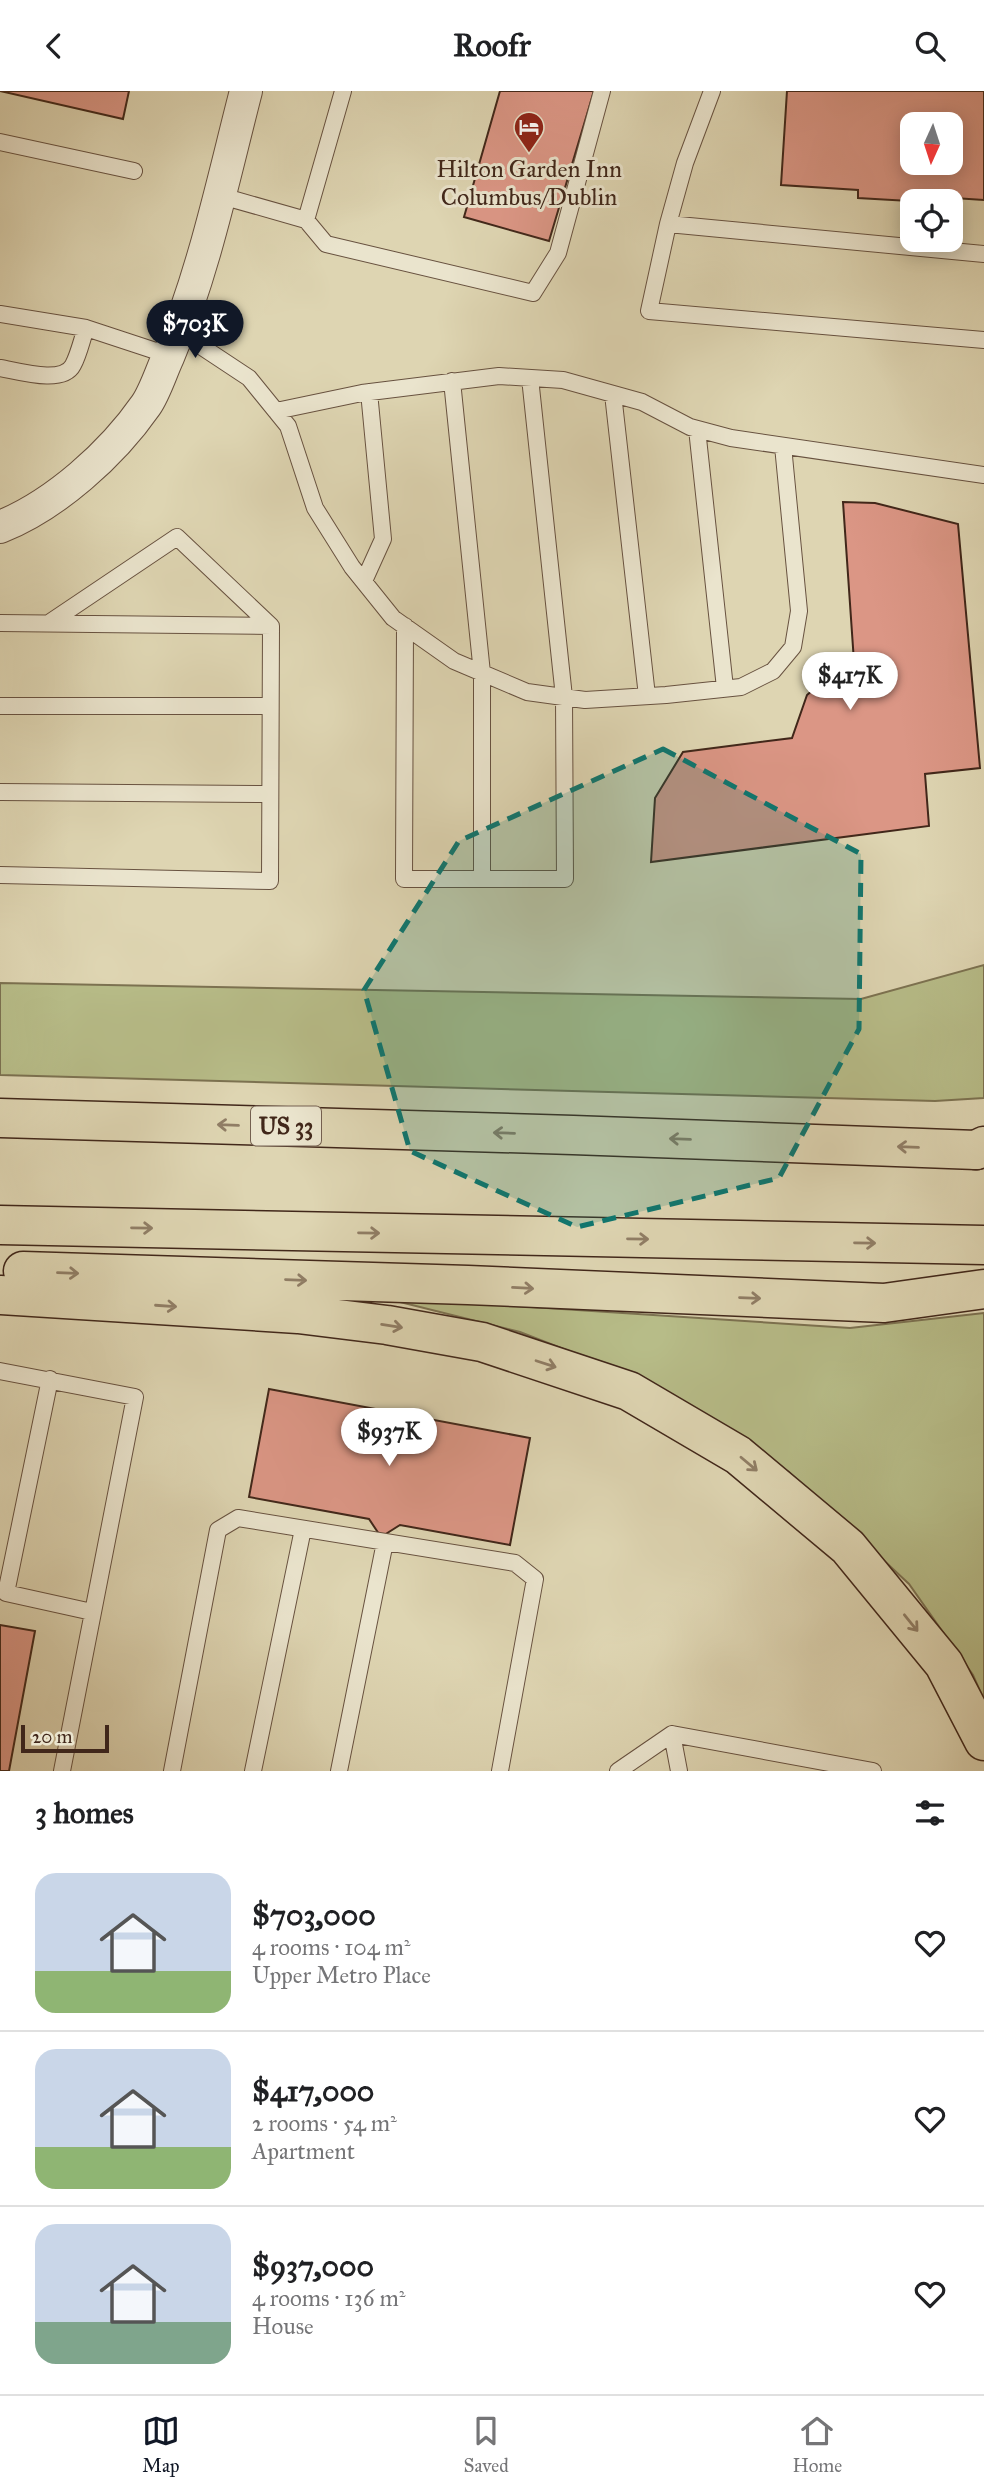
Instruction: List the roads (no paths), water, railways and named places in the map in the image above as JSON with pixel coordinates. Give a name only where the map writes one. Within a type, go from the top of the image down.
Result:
[{"type":"main road","name":"US 33","points":[[0,1118],[981,1148]]},
{"type":"main road","points":[[0,1225],[984,1245]]},
{"type":"main road","points":[[0,1271],[468,1285],[884,1303],[984,1289]]},
{"type":"main road","points":[[0,1295],[298,1314],[387,1325],[482,1342],[629,1391],[738,1455],[848,1547],[944,1664],[984,1741]]},
{"type":"street","points":[[0,527],[19,519],[62,491],[112,447],[147,404],[190,300],[246,91]]},
{"type":"lane","points":[[306,220],[343,91]]},
{"type":"lane","points":[[218,195],[306,220],[326,244],[533,293],[558,253],[602,91]]},
{"type":"lane","points":[[712,91],[685,163],[668,224],[649,311],[984,340]]},
{"type":"lane","points":[[0,142],[134,171]]},
{"type":"lane","points":[[668,224],[984,254]]},
{"type":"lane","points":[[0,314],[173,343],[249,377],[288,426],[315,508],[363,582],[393,618],[453,661],[527,692],[585,700],[648,696],[741,687],[773,671],[793,647],[799,611],[783,446]]},
{"type":"lane","points":[[0,368],[44,376],[60,375],[73,367],[86,328]]},
{"type":"lane","points":[[276,411],[369,392],[452,381],[499,376],[563,380],[642,403],[697,429],[731,438],[984,475]]},
{"type":"lane","points":[[405,626],[404,879],[565,879],[564,697],[530,378]]},
{"type":"lane","points":[[452,381],[482,673],[482,879]]},
{"type":"lane","points":[[363,582],[383,539],[369,392]]},
{"type":"lane","points":[[613,394],[648,696]]},
{"type":"lane","points":[[697,429],[725,688]]},
{"type":"lane","points":[[0,875],[270,881],[271,626],[177,537],[50,623]]},
{"type":"lane","points":[[0,623],[271,626]]},
{"type":"lane","points":[[0,706],[270,706]]},
{"type":"lane","points":[[0,792],[270,795]]},
{"type":"lane","points":[[0,1371],[135,1397],[62,1771]]},
{"type":"lane","points":[[50,1379],[6,1593],[92,1612]]},
{"type":"lane","points":[[172,1771],[218,1530],[238,1518],[514,1563],[535,1579],[500,1771]]},
{"type":"lane","points":[[253,1771],[303,1529]]},
{"type":"lane","points":[[339,1771],[385,1542]]},
{"type":"lane","points":[[672,1734],[679,1771]]},
{"type":"lane","points":[[618,1771],[672,1734],[868,1771]]},
{"type":"place","name":"Hilton Garden Inn Columbus/Dublin","points":[[529,154]]}]
